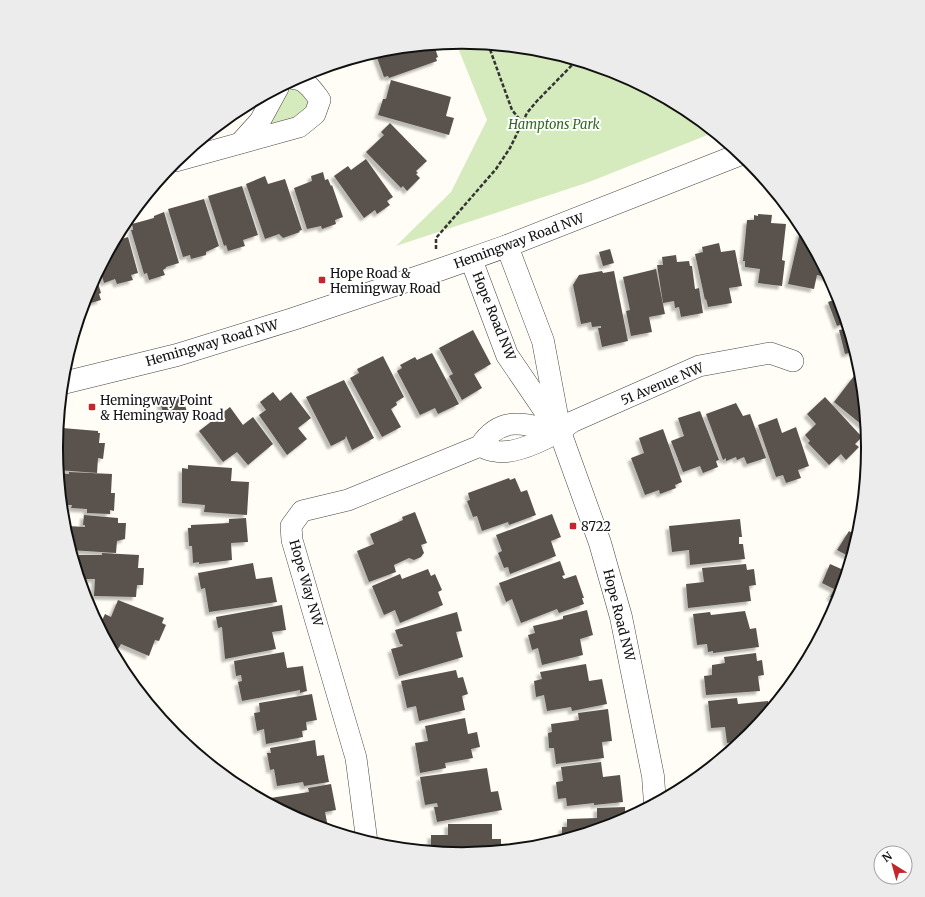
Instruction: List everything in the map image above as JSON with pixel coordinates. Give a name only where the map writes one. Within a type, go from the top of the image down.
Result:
[{"type":"street","points":[[189,157],[299,127],[315,114],[320,100],[304,82]]},
{"type":"street","points":[[242,142],[260,120],[273,98]]},
{"type":"street","name":"Hemingway Road NW","points":[[69,381],[184,353],[293,319],[471,259],[508,246],[735,157]]},
{"type":"street","name":"Hope Road NW","points":[[508,246],[543,341],[560,432],[600,543],[621,617],[653,776],[655,798]]},
{"type":"street","name":"Hope Road NW","points":[[471,259],[507,355],[560,432]]},
{"type":"street","name":"51 Avenue NW","points":[[560,432],[572,422],[699,366],[770,353],[793,361]]},
{"type":"street","name":"Hope Way NW","points":[[366,836],[356,758],[292,540],[291,526],[302,511],[348,500],[480,446],[495,452],[514,451],[560,432]]},
{"type":"path","points":[[490,50],[512,110],[522,122]]},
{"type":"path","points":[[436,238],[496,169],[510,148],[522,122],[536,102],[572,65]]},
{"type":"green space","name":"Hamptons Park","points":[[458,49],[515,52],[591,70],[639,90],[684,116],[709,134],[589,182],[396,246],[451,192],[487,120]]},
{"type":"green space","points":[[301,83],[315,114],[258,137],[273,98]]},
{"type":"building","points":[[436,50],[438,57],[436,58],[437,61],[389,78],[388,76],[384,77],[377,59],[410,52]]},
{"type":"building","points":[[391,80],[451,97],[446,116],[454,118],[449,135],[378,115],[383,99],[386,99]]},
{"type":"building","points":[[390,123],[427,161],[416,171],[418,173],[416,174],[420,178],[407,191],[403,186],[401,188],[366,152],[384,135],[381,132]]},
{"type":"building","points":[[366,159],[393,197],[387,201],[390,205],[377,214],[375,210],[364,218],[334,176],[348,166],[351,170]]},
{"type":"building","points":[[323,172],[325,180],[328,179],[331,186],[332,185],[343,217],[335,220],[336,224],[322,229],[321,226],[307,229],[294,188],[312,181],[311,176]]},
{"type":"building","points":[[265,176],[268,184],[285,179],[302,230],[299,231],[300,232],[283,238],[279,234],[265,239],[246,184]]},
{"type":"building","points":[[242,186],[258,235],[243,240],[245,246],[228,251],[226,245],[224,246],[208,196]]},
{"type":"building","points":[[204,199],[219,246],[206,252],[206,255],[191,259],[190,255],[183,257],[168,209]]},
{"type":"building","points":[[164,212],[179,263],[166,267],[163,270],[165,275],[149,280],[147,273],[144,274],[131,230],[133,230],[132,224],[154,218],[154,216]]},
{"type":"building","points":[[758,214],[772,215],[771,223],[786,224],[782,260],[785,261],[782,286],[758,283],[760,269],[745,267],[745,261],[743,261],[747,220],[754,220],[754,215],[758,216]]},
{"type":"building","points":[[799,234],[823,276],[817,275],[814,289],[788,284]]},
{"type":"building","points":[[128,237],[138,273],[131,275],[133,280],[117,284],[115,279],[104,283],[102,276],[123,238]]},
{"type":"building","points":[[719,243],[721,252],[735,250],[742,286],[729,288],[732,303],[708,307],[706,299],[705,300],[695,254],[703,252],[702,247]]},
{"type":"building","points":[[610,249],[614,263],[603,266],[599,252]]},
{"type":"building","points":[[676,255],[677,262],[689,261],[690,266],[692,266],[695,289],[699,288],[703,313],[681,317],[679,307],[675,308],[674,301],[663,303],[657,265],[663,265],[662,257]]},
{"type":"building","points":[[656,269],[665,314],[649,317],[652,332],[631,336],[626,311],[630,310],[623,277]]},
{"type":"building","points":[[602,271],[603,273],[614,271],[628,341],[602,347],[598,328],[601,328],[601,326],[592,327],[591,322],[581,324],[573,285],[579,275]]},
{"type":"building","points":[[98,284],[101,293],[99,294],[101,300],[90,303]]},
{"type":"building","points":[[834,300],[842,324],[837,326],[828,302]]},
{"type":"building","points":[[844,329],[850,353],[845,354],[839,330]]},
{"type":"building","points":[[473,330],[491,364],[474,374],[482,388],[462,400],[449,376],[453,374],[439,348]]},
{"type":"building","points":[[432,353],[459,404],[438,414],[435,408],[420,415],[397,371],[402,368],[400,365],[415,357],[417,360]]},
{"type":"building","points":[[383,356],[404,397],[396,402],[397,405],[391,409],[401,427],[382,437],[350,378],[359,373],[357,369]]},
{"type":"building","points":[[854,376],[855,377],[859,396],[861,424],[834,402]]},
{"type":"building","points":[[344,380],[374,438],[352,450],[346,436],[345,439],[331,446],[306,397]]},
{"type":"building","points":[[273,392],[280,401],[291,392],[311,418],[298,428],[307,439],[287,455],[259,415],[266,410],[260,402]]},
{"type":"building","points":[[182,395],[187,412],[165,419],[160,402]]},
{"type":"building","points":[[825,397],[862,437],[855,444],[859,447],[846,460],[841,454],[829,465],[808,443],[810,441],[805,435],[816,424],[807,414]]},
{"type":"building","points":[[736,403],[743,416],[750,414],[766,458],[747,464],[744,457],[737,460],[736,457],[726,461],[726,458],[723,460],[706,414]]},
{"type":"building","points":[[230,407],[243,425],[253,417],[273,444],[248,465],[237,452],[223,462],[199,431]]},
{"type":"building","points":[[700,411],[719,460],[716,461],[718,467],[703,473],[700,466],[683,472],[671,441],[684,436],[678,418]]},
{"type":"building","points":[[777,418],[782,433],[796,427],[809,466],[798,470],[801,478],[786,483],[783,475],[776,477],[758,425]]},
{"type":"building","points":[[64,428],[98,431],[98,433],[100,433],[99,443],[105,443],[103,459],[98,458],[97,473],[64,470]]},
{"type":"building","points":[[663,429],[682,482],[675,485],[676,488],[660,494],[659,490],[645,495],[631,458],[644,453],[639,438]]},
{"type":"building","points":[[188,465],[232,468],[231,481],[249,482],[247,515],[204,512],[205,505],[182,503],[182,468],[188,469]]},
{"type":"building","points":[[69,472],[112,474],[111,493],[115,493],[114,511],[110,510],[110,514],[87,513],[87,509],[71,508],[72,505],[67,505],[64,474],[69,474]]},
{"type":"building","points":[[509,478],[510,480],[515,478],[521,492],[527,490],[536,515],[509,525],[508,522],[482,531],[477,516],[473,517],[467,501],[470,500],[468,493]]},
{"type":"building","points":[[415,512],[427,543],[421,545],[424,553],[421,557],[414,560],[409,558],[394,565],[396,572],[369,582],[357,551],[374,544],[370,534],[403,520],[402,517]]},
{"type":"building","points":[[552,514],[561,537],[551,541],[556,556],[510,574],[508,567],[504,568],[498,553],[502,551],[496,535]]},
{"type":"building","points":[[84,515],[118,518],[118,523],[126,523],[125,539],[117,541],[116,553],[77,550],[71,526],[85,527],[85,525],[83,525]]},
{"type":"building","points":[[246,518],[248,542],[231,543],[232,560],[199,564],[199,562],[193,563],[192,546],[189,546],[188,528],[191,528],[191,525],[229,523],[229,519]]},
{"type":"building","points":[[740,519],[742,537],[739,537],[739,544],[743,544],[745,559],[690,565],[689,550],[672,552],[669,526]]},
{"type":"building","points":[[849,531],[852,533],[847,555],[837,550]]},
{"type":"building","points":[[102,553],[139,555],[138,568],[144,568],[143,585],[137,585],[136,597],[94,596],[95,579],[85,579],[79,555],[102,555]]},
{"type":"building","points":[[560,561],[565,575],[562,576],[564,579],[576,575],[584,598],[582,598],[584,604],[559,613],[557,609],[521,623],[512,599],[506,602],[499,583]]},
{"type":"building","points":[[253,563],[256,579],[272,577],[277,602],[209,612],[205,588],[201,589],[198,573]]},
{"type":"building","points":[[746,564],[747,570],[754,569],[756,585],[749,586],[751,601],[688,608],[686,584],[704,582],[702,568]]},
{"type":"building","points":[[830,564],[843,570],[833,598],[830,597],[834,589],[822,583]]},
{"type":"building","points":[[428,569],[431,576],[435,574],[442,590],[438,592],[443,605],[400,623],[395,610],[384,615],[372,586],[400,574],[402,579]]},
{"type":"building","points":[[118,600],[164,618],[162,623],[166,625],[159,641],[155,640],[149,656],[121,644],[117,649],[102,621],[105,614],[111,617]]},
{"type":"building","points":[[282,605],[286,630],[272,632],[276,649],[225,659],[222,627],[218,628],[216,617]]},
{"type":"building","points":[[587,610],[593,635],[580,639],[583,655],[542,665],[538,648],[532,650],[528,635],[535,633],[533,626],[563,619],[563,616]]},
{"type":"building","points":[[745,611],[750,629],[756,628],[759,647],[713,653],[713,651],[708,652],[707,644],[697,645],[693,614],[710,612],[711,615]]},
{"type":"building","points":[[457,612],[462,631],[456,632],[463,657],[399,676],[391,649],[403,646],[400,644],[395,630]]},
{"type":"building","points":[[284,652],[287,668],[303,666],[307,691],[300,693],[300,690],[242,701],[238,682],[242,681],[241,675],[236,676],[234,661]]},
{"type":"building","points":[[756,653],[757,661],[762,660],[764,675],[758,676],[760,691],[706,695],[704,676],[712,675],[712,665],[725,663],[724,657]]},
{"type":"building","points":[[586,664],[589,681],[602,679],[607,704],[572,711],[571,707],[547,711],[544,695],[536,697],[534,681],[542,679],[540,672]]},
{"type":"building","points":[[456,670],[458,678],[463,677],[468,694],[462,696],[465,710],[419,721],[416,706],[407,708],[401,681]]},
{"type":"building","points":[[312,694],[317,720],[306,722],[307,730],[302,731],[303,737],[266,744],[264,729],[257,731],[254,713],[260,712],[259,703]]},
{"type":"building","points":[[737,698],[738,704],[768,701],[768,705],[733,742],[727,743],[725,727],[711,728],[708,701]]},
{"type":"building","points":[[608,709],[612,741],[602,742],[604,758],[556,764],[554,748],[549,748],[548,733],[552,732],[551,724],[579,720],[578,713]]},
{"type":"building","points":[[465,718],[468,734],[477,732],[480,747],[471,749],[473,758],[445,763],[446,768],[420,773],[415,743],[428,741],[425,726]]},
{"type":"building","points":[[315,740],[317,756],[324,755],[329,782],[304,786],[303,782],[277,786],[274,769],[270,770],[267,753],[271,753],[270,748]]},
{"type":"building","points":[[601,762],[603,777],[620,775],[623,802],[567,806],[566,798],[558,799],[556,782],[563,781],[561,767]]},
{"type":"building","points":[[487,768],[491,792],[498,791],[502,810],[437,822],[434,807],[438,807],[437,803],[425,805],[420,777]]},
{"type":"building","points":[[331,784],[336,810],[325,812],[328,825],[286,807],[270,798],[309,792],[308,788]]},
{"type":"building","points":[[625,807],[625,813],[591,827],[562,835],[562,827],[567,827],[567,819],[597,818],[597,808]]},
{"type":"building","points":[[448,824],[492,824],[492,839],[501,839],[501,846],[462,848],[431,847],[431,835],[448,835]]},
{"type":"place","name":"Hope Road & Hemingway Road","points":[[322,280]]},
{"type":"place","name":"Hemingway Point & Hemingway Road","points":[[92,407]]},
{"type":"place","name":"8722","points":[[573,526]]}]
